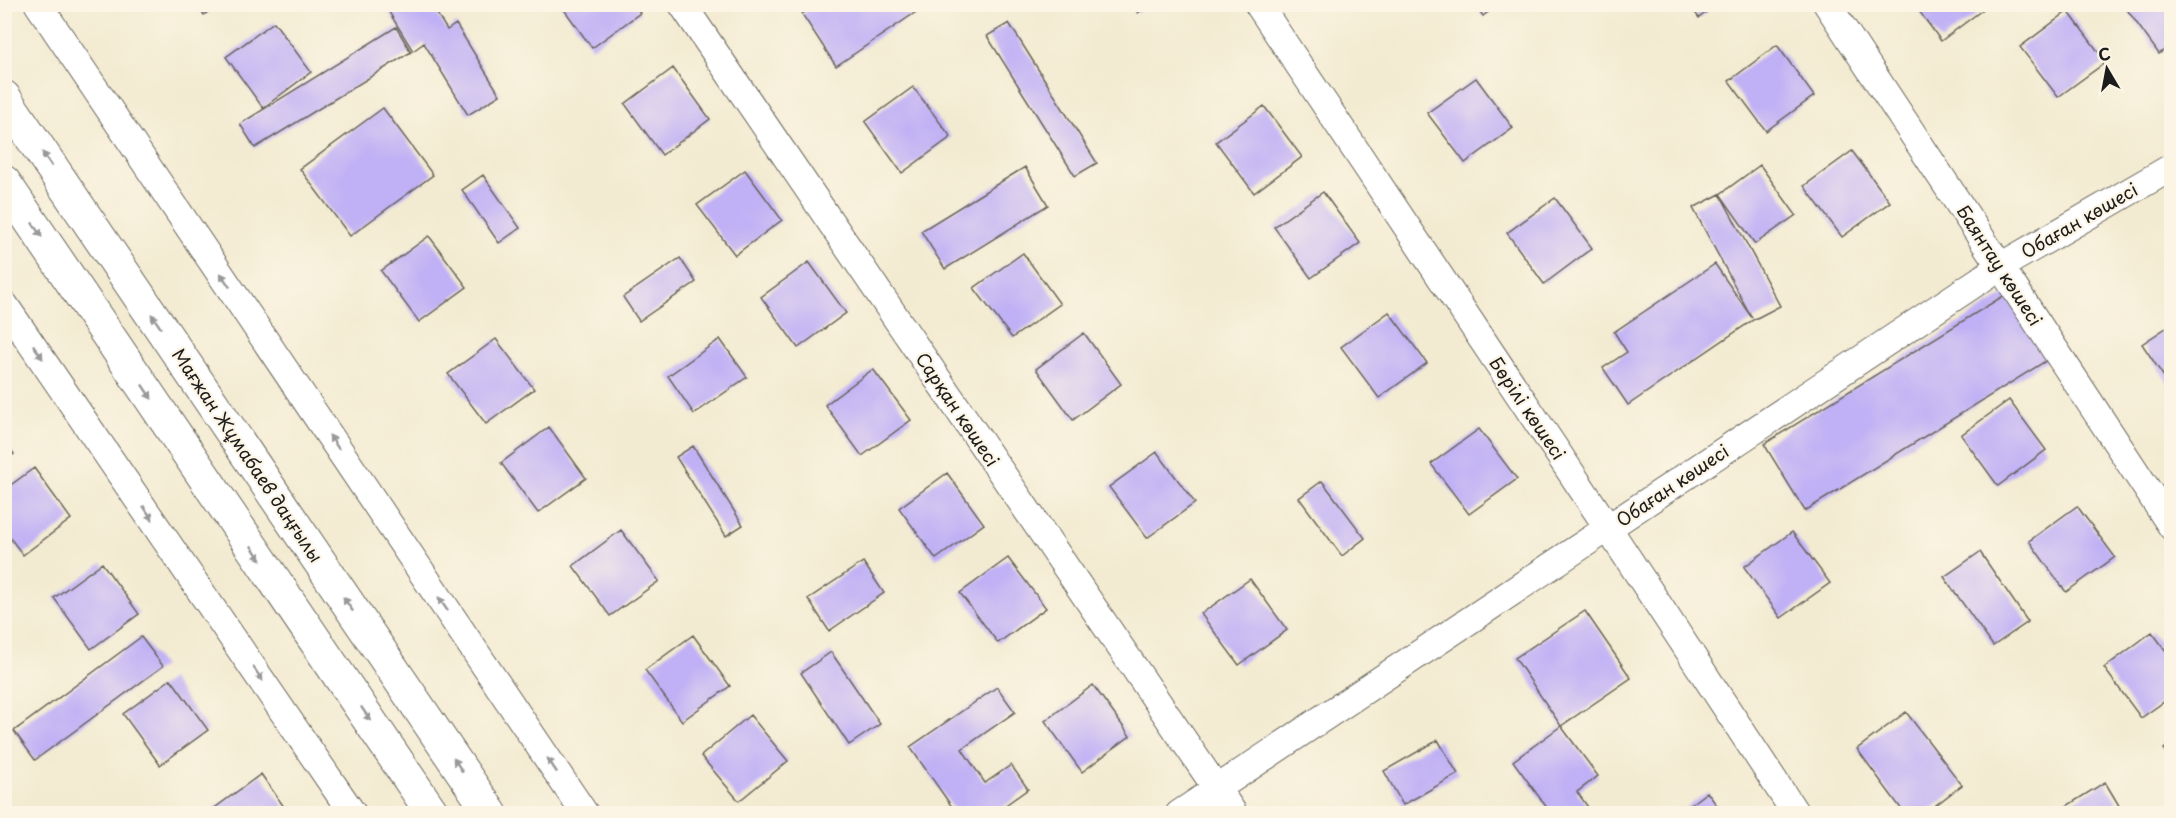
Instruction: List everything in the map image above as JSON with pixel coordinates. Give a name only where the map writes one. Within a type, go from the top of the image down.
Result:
[{"type":"main road","name":"Мағжан Жұмабаев даңғылы","points":[[4,97],[491,813]]},
{"type":"main road","points":[[4,182],[433,813]]},
{"type":"street","points":[[38,4],[585,813]]},
{"type":"street","name":"Сарқан көшесі","points":[[682,4],[1233,813]]},
{"type":"street","name":"Бөрілі көшесі","points":[[1258,4],[1796,813]]},
{"type":"street","name":"Баянтау көшесі","points":[[1827,4],[2172,527]]},
{"type":"street","name":"Обаған көшесі","points":[[1179,813],[2001,266],[2172,166]]},
{"type":"street","points":[[4,304],[354,813]]},
{"type":"building","points":[[197,4],[218,4],[204,15]]},
{"type":"building","points":[[384,4],[431,4],[447,30],[456,24],[500,95],[468,115],[424,43],[413,51]]},
{"type":"building","points":[[560,4],[634,4],[640,13],[592,48]]},
{"type":"building","points":[[816,4],[928,4],[836,66],[802,14]]},
{"type":"building","points":[[1132,4],[1150,4],[1138,13]]},
{"type":"building","points":[[1474,4],[1499,4],[1483,16]]},
{"type":"building","points":[[1689,4],[1717,4],[1699,18]]},
{"type":"building","points":[[1914,4],[1990,4],[1941,41]]},
{"type":"building","points":[[2123,4],[2172,4],[2172,44],[2159,54]]},
{"type":"building","points":[[2068,11],[2106,62],[2058,97],[2020,47]]},
{"type":"building","points":[[274,22],[311,72],[263,108],[226,57]]},
{"type":"building","points":[[1009,23],[1097,163],[1075,176],[987,36]]},
{"type":"building","points":[[396,27],[411,52],[255,148],[240,124]]},
{"type":"building","points":[[1777,45],[1814,96],[1766,131],[1729,81]]},
{"type":"building","points":[[673,68],[710,119],[662,155],[625,104]]},
{"type":"building","points":[[1476,78],[1513,128],[1465,163],[1427,113]]},
{"type":"building","points":[[913,87],[951,137],[902,173],[865,122]]},
{"type":"building","points":[[1264,106],[1302,157],[1254,193],[1216,142]]},
{"type":"building","points":[[383,108],[433,175],[350,236],[300,169]]},
{"type":"building","points":[[1852,151],[1890,202],[1842,237],[1804,186]]},
{"type":"building","points":[[1760,165],[1796,215],[1755,244],[1720,194]]},
{"type":"building","points":[[1025,167],[1048,205],[945,269],[921,231]]},
{"type":"building","points":[[745,170],[782,220],[735,255],[697,205]]},
{"type":"building","points":[[483,175],[520,228],[499,243],[462,190]]},
{"type":"building","points":[[1323,192],[1360,243],[1311,278],[1274,227]]},
{"type":"building","points":[[1720,194],[1780,306],[1753,320],[1628,405],[1603,368],[1627,352],[1614,332],[1715,264],[1752,318],[1693,208]]},
{"type":"building","points":[[1555,198],[1592,248],[1544,284],[1507,233]]},
{"type":"building","points":[[429,236],[467,287],[419,322],[381,271]]},
{"type":"building","points":[[1023,253],[1060,304],[1012,338],[974,288]]},
{"type":"building","points":[[680,258],[696,282],[639,321],[623,297]]},
{"type":"building","points":[[809,262],[846,313],[798,348],[761,297]]},
{"type":"building","points":[[2008,293],[2049,359],[1805,511],[1764,444]]},
{"type":"building","points":[[1389,312],[1427,363],[1379,398],[1341,347]]},
{"type":"building","points":[[2172,324],[2172,389],[2142,344]]},
{"type":"building","points":[[1084,333],[1121,384],[1073,420],[1036,369]]},
{"type":"building","points":[[496,339],[534,389],[486,424],[448,374]]},
{"type":"building","points":[[720,339],[747,377],[694,414],[668,376]]},
{"type":"building","points":[[873,369],[911,420],[862,456],[825,405]]},
{"type":"building","points":[[2009,400],[2046,450],[1998,486],[1961,435]]},
{"type":"building","points":[[549,427],[586,478],[538,513],[501,463]]},
{"type":"building","points":[[1479,429],[1517,479],[1469,514],[1431,464]]},
{"type":"building","points":[[4,440],[14,454],[4,461]]},
{"type":"building","points":[[693,446],[743,525],[726,536],[676,457]]},
{"type":"building","points":[[1157,452],[1195,503],[1147,538],[1109,487]]},
{"type":"building","points":[[34,468],[71,519],[23,555],[4,530],[4,490]]},
{"type":"building","points":[[947,473],[984,524],[936,559],[899,508]]},
{"type":"building","points":[[1322,481],[1365,538],[1342,556],[1299,498]]},
{"type":"building","points":[[2077,506],[2115,557],[2066,592],[2029,541]]},
{"type":"building","points":[[621,530],[659,581],[610,616],[573,566]]},
{"type":"building","points":[[1792,532],[1830,583],[1781,618],[1744,567]]},
{"type":"building","points":[[1980,552],[2028,622],[1993,646],[1944,577]]},
{"type":"building","points":[[1008,558],[1046,608],[998,643],[960,593]]},
{"type":"building","points":[[863,562],[884,593],[829,631],[808,599]]},
{"type":"building","points":[[102,563],[139,614],[91,649],[54,598]]},
{"type":"building","points":[[1250,579],[1287,630],[1239,665],[1201,614]]},
{"type":"building","points":[[1585,611],[1631,678],[1561,726],[1515,658]]},
{"type":"building","points":[[2152,632],[2172,659],[2172,696],[2141,718],[2104,668]]},
{"type":"building","points":[[693,635],[730,686],[682,721],[645,670]]},
{"type":"building","points":[[141,637],[163,666],[35,760],[14,731]]},
{"type":"building","points":[[831,652],[880,724],[849,745],[801,673]]},
{"type":"building","points":[[171,679],[208,730],[160,765],[123,714]]},
{"type":"building","points":[[1093,685],[1130,736],[1082,772],[1045,721]]},
{"type":"building","points":[[997,687],[1015,712],[962,749],[985,783],[1011,765],[1028,789],[993,814],[957,814],[910,747]]},
{"type":"building","points":[[1906,712],[1962,785],[1924,814],[1905,814],[1857,749]]},
{"type":"building","points":[[750,715],[788,761],[739,801],[701,756]]},
{"type":"building","points":[[1561,726],[1598,776],[1577,792],[1593,814],[1548,814],[1550,812],[1513,761]]},
{"type":"building","points":[[1438,740],[1458,774],[1403,805],[1384,771]]},
{"type":"building","points":[[2172,743],[2172,759],[2164,749]]},
{"type":"building","points":[[261,774],[289,814],[215,814],[212,810]]},
{"type":"building","points":[[2105,782],[2124,814],[2058,814],[2057,812]]},
{"type":"building","points":[[1707,792],[1723,814],[1678,814]]}]
